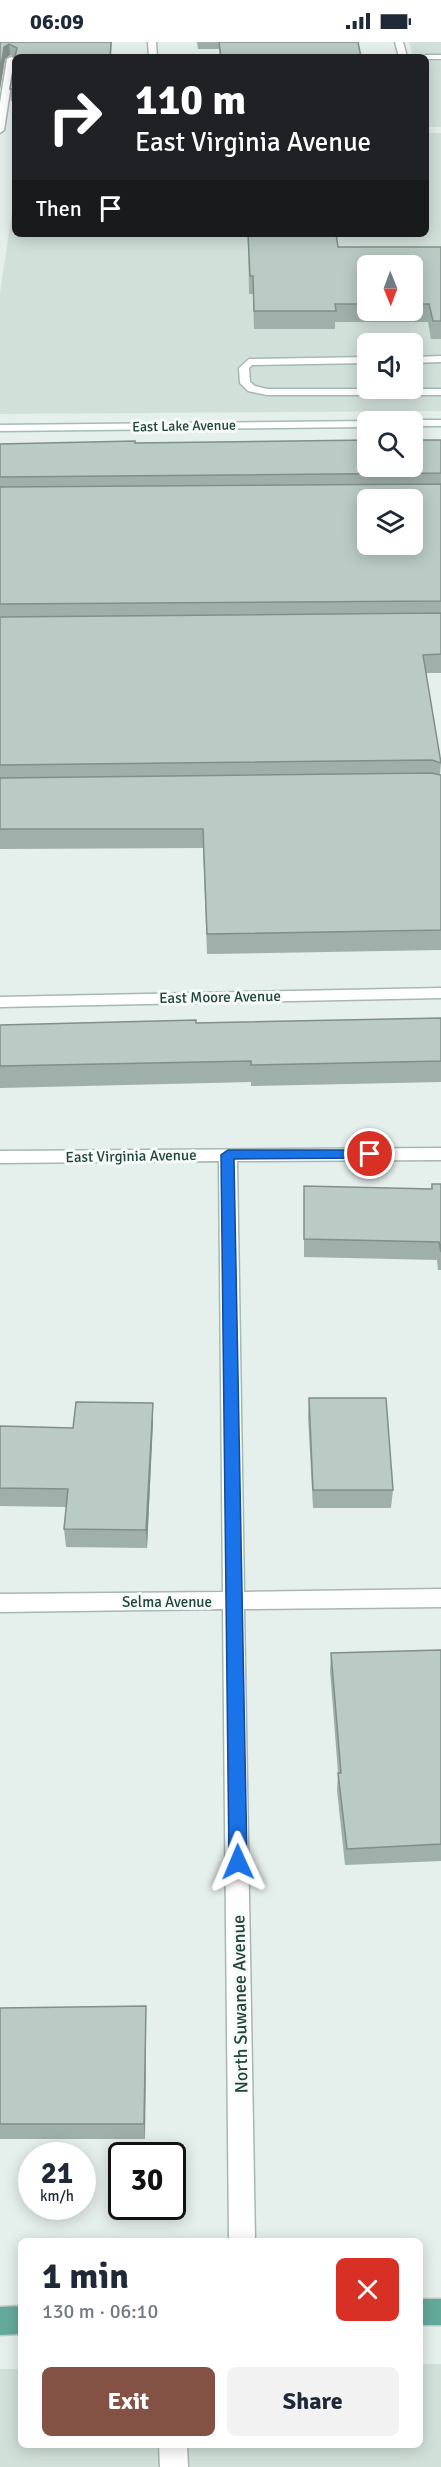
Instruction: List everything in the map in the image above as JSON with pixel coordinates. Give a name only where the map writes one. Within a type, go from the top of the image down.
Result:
[{"type":"main road","points":[[423,2312],[441,2312]]},
{"type":"main road","points":[[0,2321],[18,2320]]},
{"type":"street","points":[[0,130],[3,96],[12,63]]},
{"type":"street","points":[[423,360],[441,359]]},
{"type":"street","points":[[357,360],[249,362],[244,368],[245,383],[252,389],[267,392],[357,392]]},
{"type":"street","points":[[423,392],[441,392]]},
{"type":"street","points":[[423,423],[441,423]]},
{"type":"street","name":"East Lake Avenue","points":[[0,428],[357,424]]},
{"type":"street","name":"East Moore Avenue","points":[[0,1002],[441,993]]},
{"type":"street","name":"East Virginia Avenue","points":[[0,1157],[441,1154]]},
{"type":"street","name":"North Suwanee Avenue","points":[[228,1155],[242,2238]]},
{"type":"street","name":"Selma Avenue","points":[[0,1603],[441,1598]]},
{"type":"street","points":[[173,2448],[174,2467]]},
{"type":"shaded area","points":[[409,42],[441,42],[441,54],[412,54]]},
{"type":"shaded area","points":[[429,61],[441,61],[441,127],[429,127]]},
{"type":"shaded area","points":[[429,133],[441,133],[441,411],[0,414],[0,293],[12,211],[12,237],[429,237]]},
{"type":"shaded area","points":[[423,2364],[441,2364],[441,2467],[0,2467],[0,2369],[18,2369],[18,2448],[423,2448]]},
{"type":"building","points":[[0,42],[111,42],[110,54],[16,54],[17,48],[9,44],[4,47],[0,72]]},
{"type":"building","points":[[219,42],[358,42],[360,54],[221,54]]},
{"type":"building","points":[[248,237],[336,237],[338,247],[441,247],[441,321],[433,321],[429,304],[423,304],[423,255],[357,255],[357,304],[335,304],[336,311],[254,311],[253,276],[250,276]]},
{"type":"building","points":[[357,440],[357,474],[0,477],[0,444],[135,441],[135,443]]},
{"type":"building","points":[[423,440],[441,440],[441,473],[423,473]]},
{"type":"building","points":[[441,484],[441,601],[0,604],[0,487]]},
{"type":"building","points":[[441,613],[441,654],[423,655],[441,763],[432,760],[0,765],[0,617]]},
{"type":"building","points":[[431,773],[441,775],[441,930],[207,934],[203,829],[0,829],[0,778]]},
{"type":"building","points":[[441,1018],[441,1061],[251,1065],[251,1061],[0,1066],[0,1025],[196,1020],[196,1023]]},
{"type":"building","points":[[432,1184],[441,1184],[441,1252],[439,1242],[304,1239],[304,1186],[432,1189]]},
{"type":"building","points":[[309,1398],[386,1398],[393,1490],[313,1490]]},
{"type":"building","points":[[76,1402],[153,1403],[146,1530],[64,1529],[68,1489],[0,1488],[0,1426],[73,1428]]},
{"type":"building","points":[[441,1650],[441,1844],[347,1849],[338,1773],[341,1773],[331,1653]]},
{"type":"building","points":[[146,2006],[144,2124],[0,2124],[0,2008]]},
{"type":"route","points":[[238,1862],[228,1155],[370,1154]]}]
